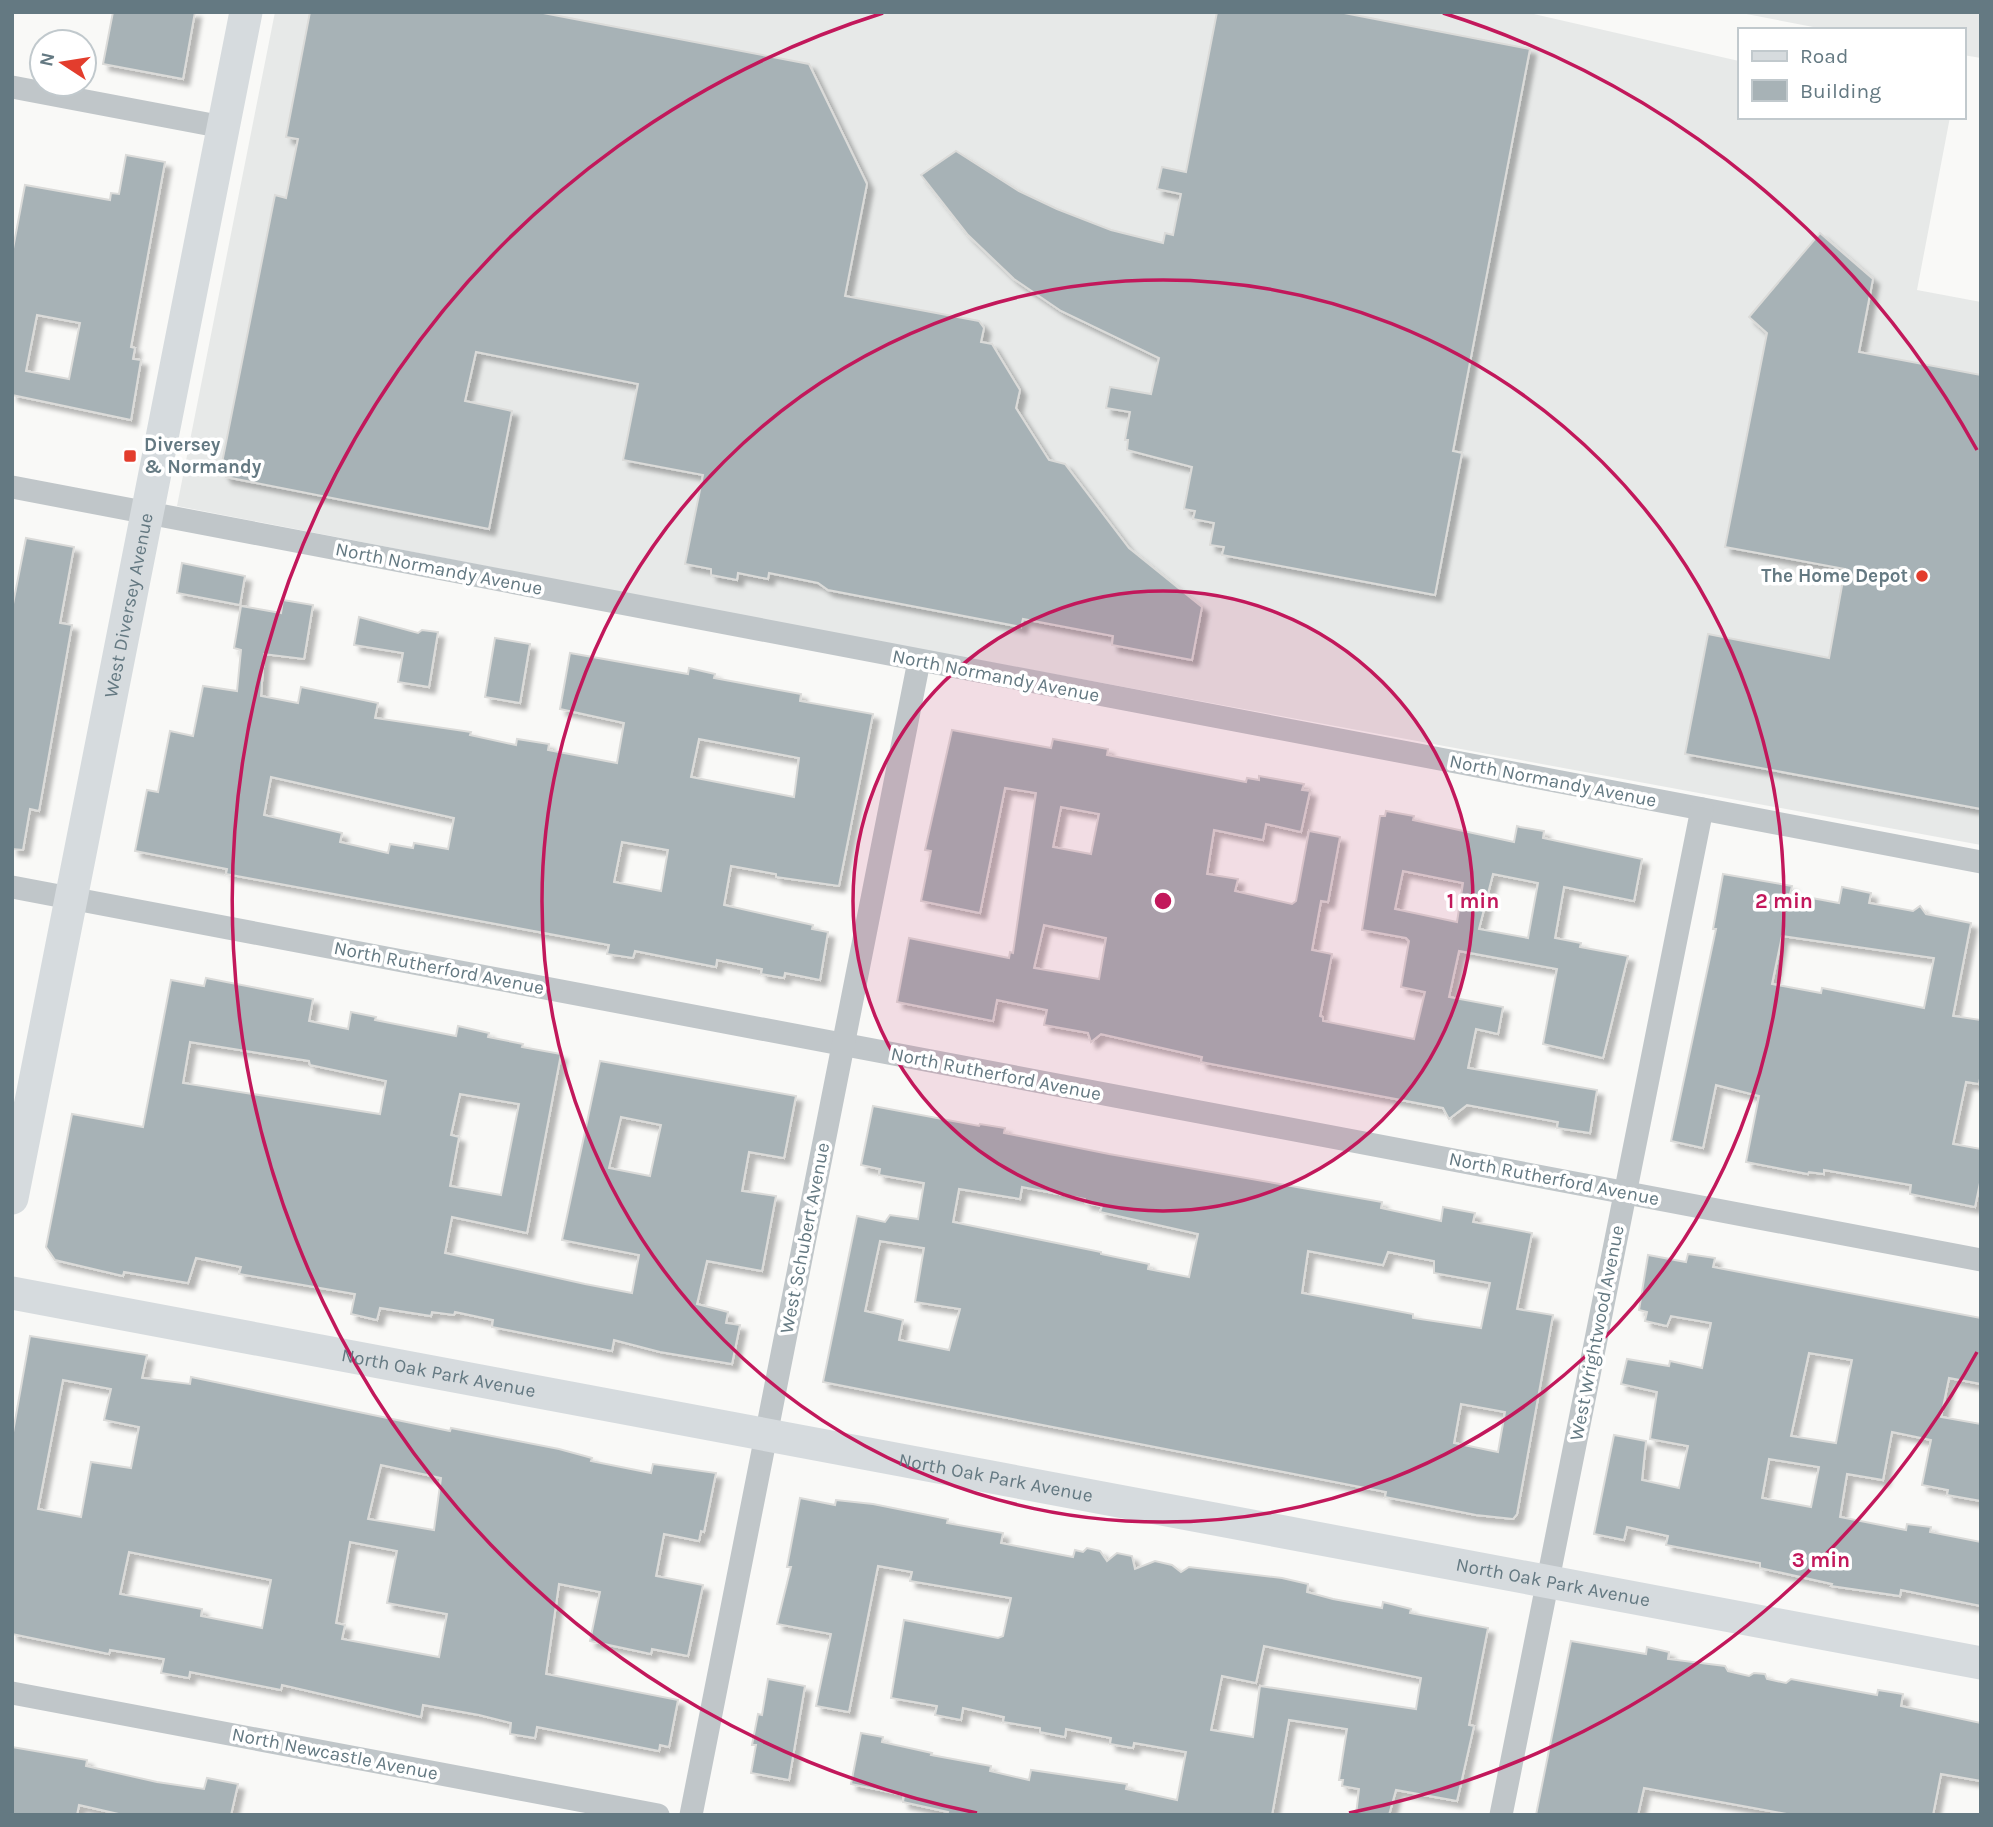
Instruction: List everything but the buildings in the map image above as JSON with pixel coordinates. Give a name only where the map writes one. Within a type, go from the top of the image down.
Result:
[{"type":"street","name":"West Diversey Avenue","points":[[12,1198],[246,12]]},
{"type":"street","points":[[12,87],[223,127]]},
{"type":"street","name":"North Normandy Avenue","points":[[12,487],[1981,862]]},
{"type":"street","name":"West Schubert Avenue","points":[[691,1815],[919,661]]},
{"type":"street","name":"West Wrightwood Avenue","points":[[1501,1815],[1702,810]]},
{"type":"street","name":"North Rutherford Avenue","points":[[12,887],[1981,1260]]},
{"type":"street","name":"North Oak Park Avenue","points":[[12,1293],[1981,1663]]},
{"type":"street","name":"North Newcastle Avenue","points":[[12,1693],[658,1815]]},
{"type":"shaded area","points":[[275,12],[1525,12],[1738,61],[1738,119],[1950,119],[1917,290],[1981,302],[1981,845],[788,625],[177,506]]},
{"type":"shaded area","points":[[1736,12],[1981,12],[1981,58],[1965,55],[1965,28],[1819,28]]},
{"type":"place","name":"Diversey & Normandy","points":[[130,456]]},
{"type":"place","name":"The Home Depot","points":[[1922,576]]}]
